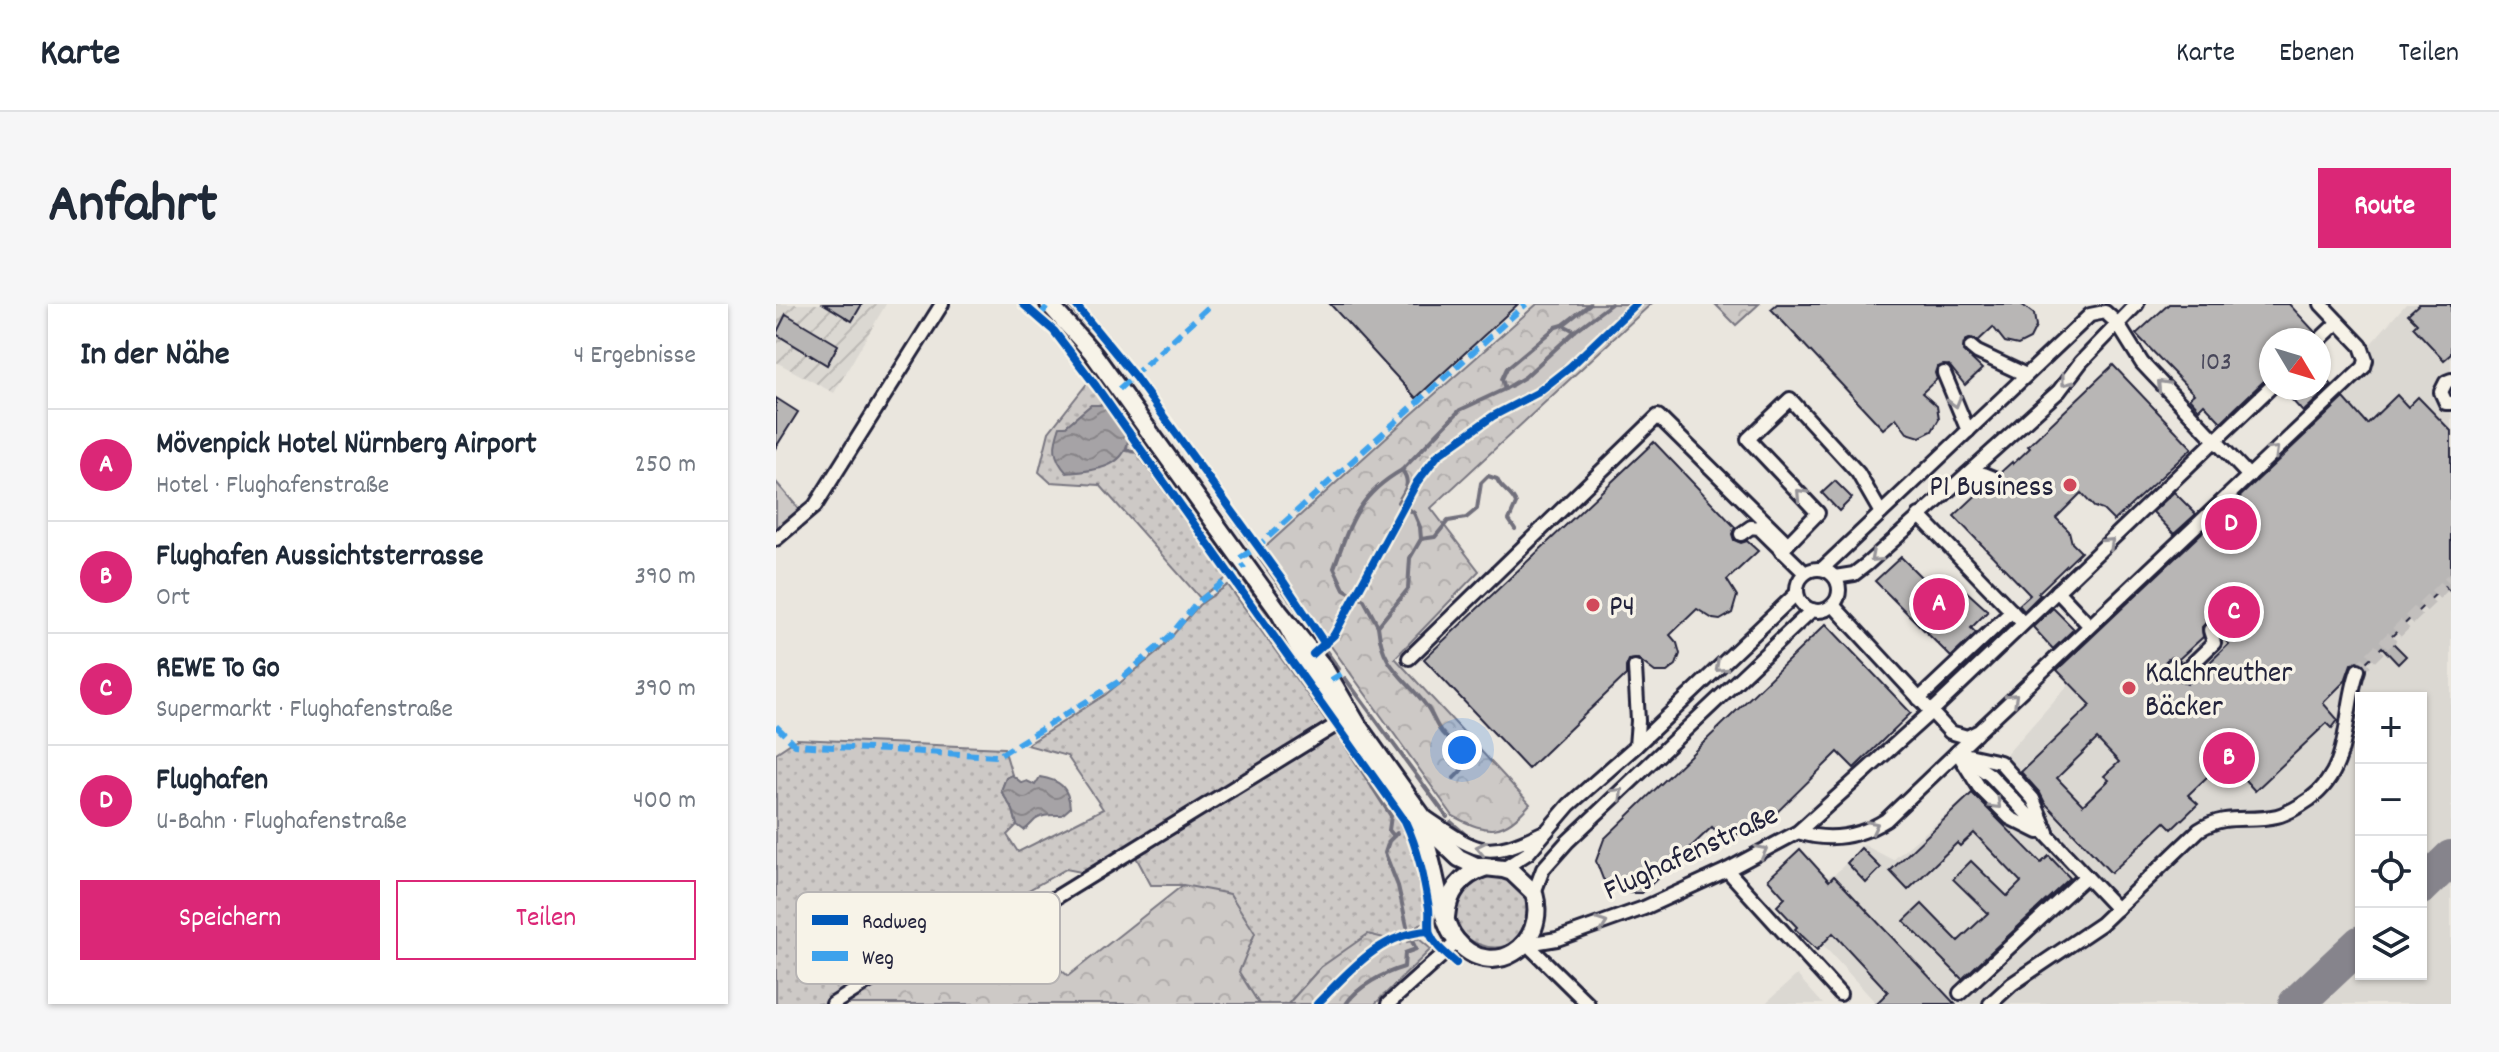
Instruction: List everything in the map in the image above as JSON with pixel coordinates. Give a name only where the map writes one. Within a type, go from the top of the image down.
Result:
[{"type":"main road","points":[[1049,304],[1097,359],[1279,612],[1324,668],[1360,729],[1419,813],[1452,852],[1484,868],[1503,869],[1518,876],[1534,893]]},
{"type":"main road","points":[[1279,612],[1305,660],[1423,835],[1450,930],[1457,942]]},
{"type":"main road","points":[[1446,917],[1448,902],[1458,885],[1468,875],[1484,868]]},
{"type":"main road","name":"Flughafenstraße","points":[[1457,942],[1475,954],[1490,958],[1508,956],[1527,944],[1537,918],[1534,893]]},
{"type":"street","points":[[776,539],[815,506],[942,304]]},
{"type":"street","points":[[1835,577],[1854,574],[1867,564],[2059,391],[2137,304]]},
{"type":"street","points":[[1798,832],[1831,838],[1870,830],[1886,820],[2364,367],[2366,353],[2321,304]]},
{"type":"street","points":[[1822,569],[1835,577],[1839,589],[1833,605],[1823,611],[1812,610],[1802,604],[1797,593],[1798,582],[1805,573],[1822,569],[2090,315],[2105,312],[2117,323],[2142,363],[2249,476]]},
{"type":"street","points":[[2331,329],[2338,322]]},
{"type":"street","points":[[1971,347],[2026,375]]},
{"type":"street","points":[[1944,373],[1968,431]]},
{"type":"street","points":[[2451,380],[2446,382],[2441,392],[2446,403],[2451,403]]},
{"type":"street","points":[[1785,547],[1818,513],[1748,439],[1790,399],[1858,473],[1881,513]]},
{"type":"street","name":"Flughafenstraße","points":[[1527,944],[1557,939],[1644,908],[1727,870],[1798,832],[1931,712],[2259,399]]},
{"type":"street","points":[[1409,658],[1658,416],[1785,547],[1805,573]]},
{"type":"street","points":[[1967,474],[1984,474],[1994,478]]},
{"type":"street","points":[[1919,515],[2023,623]]},
{"type":"street","points":[[1741,534],[1755,526],[1785,547]]},
{"type":"street","points":[[2057,591],[2089,625]]},
{"type":"street","points":[[1503,869],[1528,853],[1569,805],[1636,746],[1797,593]]},
{"type":"street","points":[[1833,605],[1950,732],[1957,752],[1979,787],[2010,818],[2050,838]]},
{"type":"street","name":"Flughafenstraße","points":[[1534,893],[1543,869],[1567,842],[1812,610]]},
{"type":"street","points":[[1919,699],[2012,611]]},
{"type":"street","points":[[2172,666],[2184,672],[2214,643],[2210,630]]},
{"type":"street","points":[[1635,667],[1636,746]]},
{"type":"street","points":[[1990,1004],[2012,984],[2101,924],[2199,830],[2227,818],[2276,816],[2318,794],[2335,771],[2343,752],[2358,670]]},
{"type":"street","points":[[1060,895],[1344,720]]},
{"type":"street","points":[[1950,732],[1967,737],[1979,731]]},
{"type":"street","points":[[1957,752],[2000,762],[2033,799],[2050,838],[2117,909]]},
{"type":"street","points":[[1419,813],[1482,851],[1503,850],[1548,830]]},
{"type":"street","points":[[1727,870],[1840,994]]},
{"type":"street","points":[[1960,993],[2086,876]]},
{"type":"street","points":[[1388,1004],[1457,942]]},
{"type":"street","points":[[1527,944],[1588,1004]]},
{"type":"street","points":[[833,1004],[865,984]]},
{"type":"shaded area","points":[[776,304],[886,304],[834,393],[776,362]]},
{"type":"shaded area","points":[[2406,304],[2451,304],[2451,1004],[1874,1004],[1823,945],[1817,950],[1795,929],[1777,906],[1785,898],[1768,879],[1800,849],[1827,878],[1834,875],[1864,845],[1893,860],[1974,791],[2321,400],[2331,400],[2331,389]]},
{"type":"shaded area","points":[[1797,975],[1823,1004],[1765,1004],[1769,1000]]},
{"type":"green space","points":[[1537,304],[1651,304],[1431,508],[1479,571],[1395,658],[1530,804],[1512,822],[1486,829],[1453,816],[1262,550]]},
{"type":"green space","points":[[1715,304],[1759,304],[1736,325]]},
{"type":"green space","points":[[1089,381],[1103,405],[1091,405],[1066,426],[1127,450],[1128,440],[1229,576],[1200,598],[1100,485],[1050,482],[1039,472],[1049,432]]},
{"type":"green space","points":[[776,482],[799,509],[776,528]]},
{"type":"green space","points":[[1228,585],[1327,722],[1086,873],[1066,869],[1027,892],[796,892],[796,984],[850,984],[852,987],[826,1004],[776,1004],[776,753],[797,739],[1004,748],[1012,775],[1006,778],[1001,791],[1013,810],[1017,825],[1007,835],[1018,852],[1103,809],[1067,756],[1027,745],[1105,695],[1158,652],[1199,605]]},
{"type":"green space","points":[[1339,729],[1401,819],[1413,845],[1427,912],[1425,922],[1321,967],[1288,1004],[1259,1004],[1183,885],[1151,885],[1136,857]]},
{"type":"green space","points":[[1507,872],[1531,901],[1528,925],[1519,938],[1506,946],[1478,944],[1465,936],[1456,925],[1452,912],[1455,896],[1476,873]]},
{"type":"green space","points":[[1183,885],[1230,894],[1255,933],[1239,972],[1259,1004],[844,1004],[874,984],[1060,984],[1060,969],[1068,976]]},
{"type":"green space","points":[[1403,932],[1407,942],[1419,939],[1431,949],[1375,1004],[1288,1004],[1321,967],[1368,934],[1384,938]]},
{"type":"water","points":[[1091,405],[1103,405],[1128,440],[1125,450],[1105,467],[1067,473],[1055,451],[1060,426],[1066,426]]},
{"type":"water","points":[[1012,775],[1022,783],[1027,781],[1035,785],[1040,777],[1053,780],[1065,790],[1070,808],[1062,815],[1036,819],[1024,830],[1017,825],[1013,810],[1001,791],[1006,778]]},
{"type":"building","points":[[824,304],[862,304],[852,321]]},
{"type":"building","points":[[1330,304],[1518,304],[1416,398]]},
{"type":"building","points":[[1777,304],[2021,304],[2034,314],[2036,327],[2030,339],[2018,345],[2005,342],[1993,327],[1978,341],[1972,338],[1965,341],[1963,351],[1982,369],[1965,385],[1949,365],[1937,367],[1937,379],[1922,393],[1937,406],[1939,419],[1932,431],[1920,437],[1907,433],[1896,418],[1883,429],[1771,309]]},
{"type":"building","points":[[2169,304],[2289,304],[2311,328],[2259,328],[2259,386],[2221,422],[2204,404],[2199,409],[2189,398],[2194,394],[2136,334]]},
{"type":"building","points":[[2419,304],[2451,304],[2451,354],[2444,360],[2413,327],[2417,323],[2408,314]]},
{"type":"building","points":[[786,314],[838,345],[827,365],[776,334]]},
{"type":"building","name":"P1 Business","points":[[2113,365],[2192,448],[2114,521],[2081,493],[2056,518],[2069,531],[2072,543],[2081,552],[2038,593],[2040,595],[2024,611],[2019,605],[2030,595],[1954,516],[1987,485],[2000,485],[2003,478],[2001,472],[2030,448],[2028,446]]},
{"type":"building","points":[[2397,395],[2408,407],[2418,397],[2451,431],[2451,592],[2444,586],[2389,639],[2406,656],[2398,664],[2382,647],[2364,664],[2357,661],[2351,664],[2345,681],[2323,703],[2338,720],[2332,728],[2327,723],[2255,791],[2226,759],[2188,795],[2198,804],[2172,829],[2165,822],[2111,873],[2045,803],[2021,772],[2091,705],[2057,670],[2344,398],[2367,424]],"holes":[[[2208,621],[2217,624],[2221,636],[2229,644],[2187,684],[2165,672],[2164,663],[2171,657],[2179,659],[2203,637],[2202,627]],[[2097,739],[2119,762],[2104,776],[2109,780],[2083,805],[2057,778]]]},
{"type":"building","points":[[776,398],[798,412],[776,447]]},
{"type":"building","points":[[2292,400],[2316,400],[2303,412]]},
{"type":"building","name":"P4","points":[[1654,442],[1735,527],[1732,534],[1734,540],[1741,543],[1747,541],[1758,551],[1727,580],[1737,596],[1732,613],[1720,620],[1697,609],[1670,635],[1677,643],[1680,654],[1676,665],[1667,672],[1655,672],[1638,659],[1629,660],[1626,675],[1528,769],[1424,659]]},
{"type":"building","points":[[1835,481],[1852,498],[1839,511],[1822,493]]},
{"type":"building","points":[[2174,492],[2196,514],[2174,534],[2153,512]]},
{"type":"building","points":[[1901,557],[1941,597],[1956,582],[1988,611],[1971,628],[1976,633],[1951,657],[1875,581]]},
{"type":"building","points":[[2053,608],[2074,629],[2053,649],[2033,627]]},
{"type":"building","points":[[1826,624],[1911,713],[1854,768],[1838,752],[1762,827],[1754,819],[1728,843],[1712,827],[1642,893],[1631,893],[1611,886],[1603,879],[1596,861],[1604,839]]},
{"type":"building","points":[[1972,793],[2041,863],[2049,856],[2070,878],[1962,979],[1904,921],[1922,904],[1958,941],[1988,913],[1953,879],[1971,861],[2007,896],[2021,882],[1974,833],[1960,846],[1957,843],[1908,890],[1890,871]]},
{"type":"building","points":[[1861,848],[1881,868],[1866,883],[1847,863]]},
{"type":"building","points":[[1800,849],[1829,881],[1834,876],[1955,1004],[1876,1004],[1888,992],[1833,933],[1817,950],[1795,929],[1797,927],[1777,906],[1785,898],[1768,879]]},
{"type":"waterway","points":[[1029,304],[1038,313]]},
{"type":"waterway","points":[[1068,304],[1129,376]]},
{"type":"waterway","points":[[1563,325],[1590,304]]},
{"type":"waterway","points":[[1454,778],[1464,766],[1464,754],[1441,731],[1428,708],[1394,670],[1380,640],[1378,626],[1408,589],[1410,558],[1421,539],[1414,513],[1398,502],[1406,486],[1402,470],[1460,410],[1525,377],[1575,331],[1611,304]]},
{"type":"waterway","points":[[1044,318],[1067,342]]},
{"type":"waterway","points":[[1505,389],[1502,379],[1507,368],[1556,327],[1563,325],[1575,331]]},
{"type":"waterway","points":[[1071,347],[1098,381]]},
{"type":"waterway","points":[[1137,385],[1249,542]]},
{"type":"waterway","points":[[1104,390],[1231,567]]},
{"type":"waterway","points":[[1127,450],[1137,452],[1224,573]]},
{"type":"waterway","points":[[1378,626],[1364,600],[1344,589],[1334,568],[1351,524],[1365,500],[1402,470]]},
{"type":"waterway","points":[[1421,539],[1435,537],[1448,521],[1466,518],[1477,509],[1481,483],[1488,476],[1497,479],[1514,500],[1516,504],[1509,520],[1515,529]]},
{"type":"waterway","points":[[1259,557],[1313,632]]},
{"type":"waterway","points":[[1241,577],[1252,594]]},
{"type":"waterway","points":[[1233,584],[1329,718]]},
{"type":"waterway","points":[[1256,601],[1273,629]]},
{"type":"waterway","points":[[1326,651],[1339,669]]},
{"type":"waterway","points":[[1345,678],[1447,817]]},
{"type":"waterway","points":[[1339,735],[1391,816],[1389,830],[1394,836]]},
{"type":"waterway","points":[[1451,822],[1467,836]]},
{"type":"waterway","points":[[1397,833],[1389,841],[1385,853],[1398,886],[1407,926]]},
{"type":"waterway","points":[[1346,1004],[1357,991],[1372,981],[1404,967],[1405,953],[1416,949],[1412,941]]},
{"type":"taxiway","points":[[2427,881],[2451,858]]},
{"type":"taxiway","points":[[2296,1004],[2355,949]]},
{"type":"tunnel","points":[[2358,670],[2451,579]]},
{"type":"marked path","points":[[1039,317],[1049,304]]},
{"type":"marked path","points":[[1119,389],[1212,304]]},
{"type":"marked path","points":[[1240,558],[1256,548],[1526,304]]},
{"type":"marked path","points":[[776,726],[795,745],[998,756],[1118,682],[1170,636],[1197,603],[1245,565]]},
{"type":"marked path","points":[[1331,680],[1344,672]]},
{"type":"cycle path","points":[[1023,304],[1054,331],[1096,386],[1405,821],[1423,874],[1430,934],[1456,963]]},
{"type":"cycle path","points":[[1075,304],[1135,377],[1325,644]]},
{"type":"cycle path","points":[[1313,654],[1334,635],[1417,482],[1438,455],[1493,416],[1537,393],[1570,367],[1636,304]]},
{"type":"cycle path","points":[[1317,1004],[1354,967],[1380,947],[1411,933],[1429,931]]},
{"type":"place","name":"P1 Business","points":[[2070,485]]},
{"type":"place","name":"Flughafen","points":[[2231,524]]},
{"type":"place","name":"Mövenpick Hotel Nürnberg Airport","points":[[1939,604]]},
{"type":"place","name":"P4","points":[[1593,605]]},
{"type":"place","name":"REWE To Go","points":[[2234,612]]},
{"type":"place","name":"Kalchreuther Bäcker","points":[[2129,688]]},
{"type":"place","name":"Flughafen Aussichtsterrasse","points":[[2229,758]]}]
